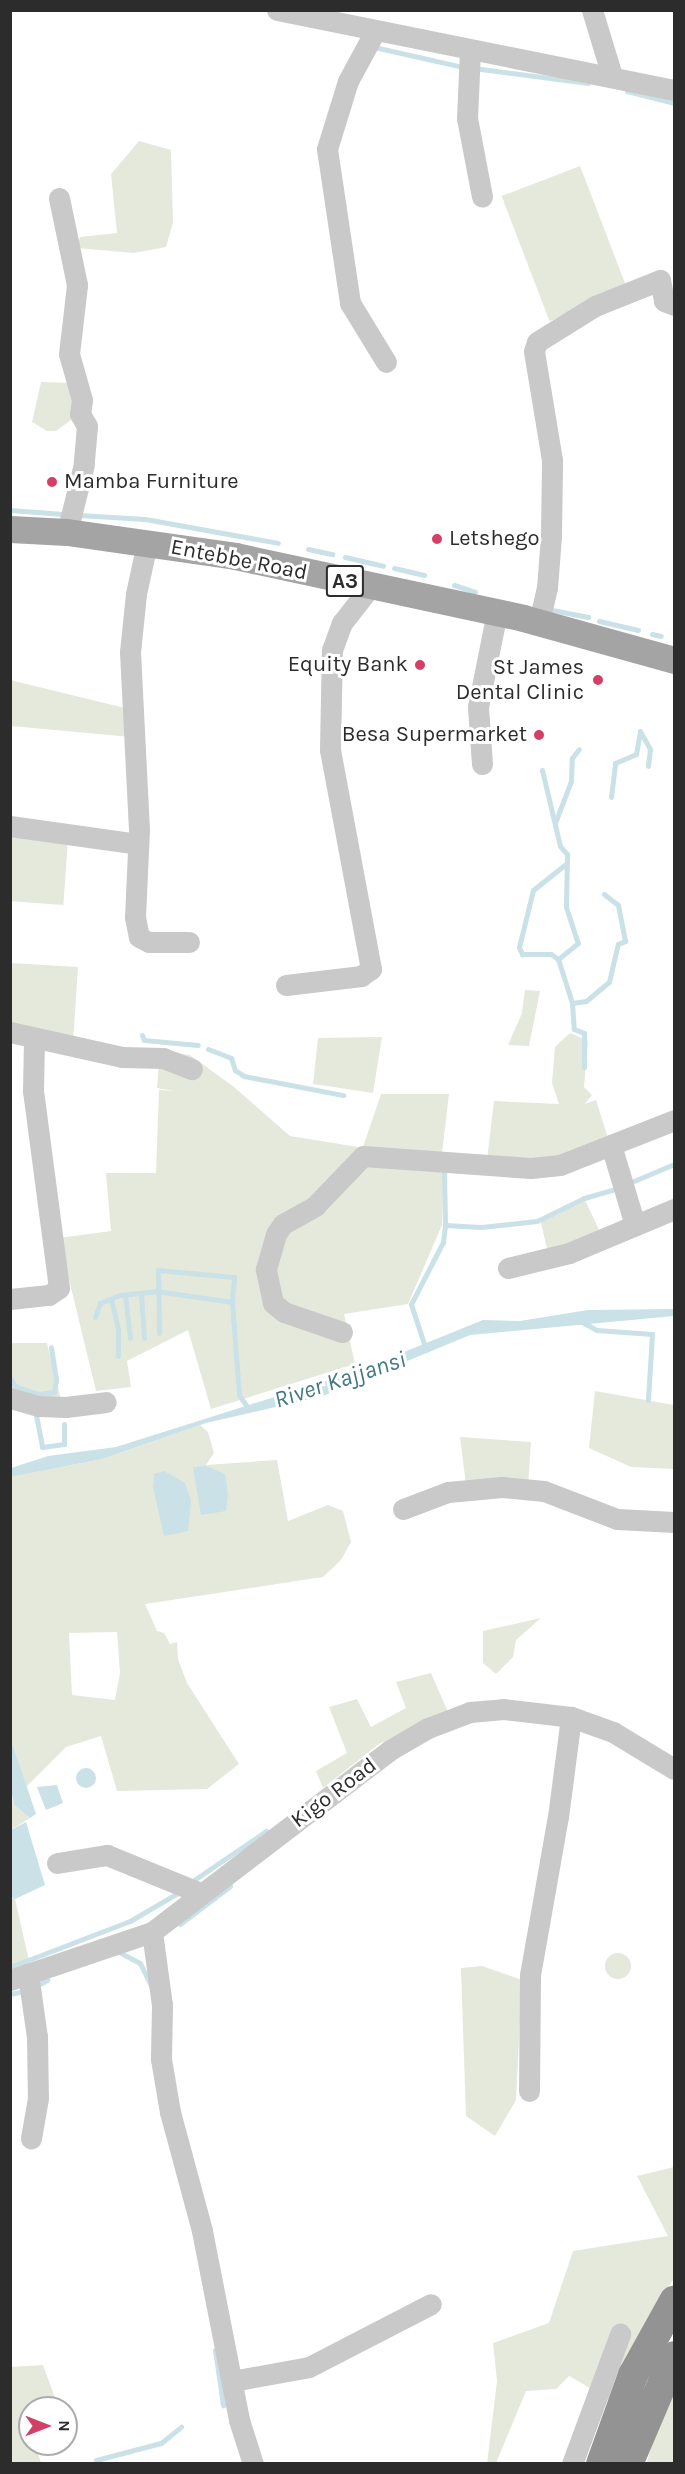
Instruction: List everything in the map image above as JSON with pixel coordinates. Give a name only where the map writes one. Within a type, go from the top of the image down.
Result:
[{"type":"highway","points":[[628,2463],[626,2430],[633,2375],[675,2301]]},
{"type":"highway","points":[[601,2463],[675,2356]]},
{"type":"main road","name":"Entebbe Road","points":[[10,529],[68,532],[235,556],[497,612],[675,660]]},
{"type":"street","points":[[278,10],[311,15],[374,33],[612,76],[675,90]]},
{"type":"street","points":[[592,10],[612,76]]},
{"type":"street","points":[[374,33],[348,81],[327,149],[350,303],[386,362]]},
{"type":"street","points":[[470,50],[467,118],[482,197]]},
{"type":"street","points":[[58,198],[77,285],[69,354],[82,400],[80,414],[87,426],[84,464],[68,532]]},
{"type":"street","points":[[539,622],[547,588],[552,487],[549,431],[534,351],[537,342],[595,306],[660,280],[664,301],[675,305]]},
{"type":"street","points":[[147,543],[136,594],[130,652],[138,844],[135,917],[139,937],[149,942],[189,942]]},
{"type":"street","points":[[286,985],[361,976],[371,969],[330,750],[332,650],[342,623],[370,586]]},
{"type":"street","points":[[482,764],[478,707],[497,612]]},
{"type":"street","points":[[10,826],[138,844]]},
{"type":"street","points":[[10,1032],[122,1057],[163,1058],[192,1069]]},
{"type":"street","points":[[10,1299],[49,1295],[59,1288],[33,1091],[34,1039]]},
{"type":"street","points":[[342,1332],[284,1312],[273,1303],[266,1269],[276,1234],[283,1224],[315,1206],[363,1156],[531,1168],[560,1165],[674,1120]]},
{"type":"street","points":[[611,1145],[635,1225]]},
{"type":"street","points":[[508,1268],[569,1253],[675,1209]]},
{"type":"street","points":[[10,1398],[39,1406],[66,1407],[106,1402]]},
{"type":"street","points":[[403,1509],[448,1492],[502,1487],[544,1491],[618,1519],[675,1522]]},
{"type":"street","name":"Kigo Road","points":[[19,1977],[152,1932],[200,1893],[390,1750],[428,1728],[470,1712],[503,1709],[571,1717],[613,1731],[675,1769]]},
{"type":"street","points":[[529,2091],[530,1975],[558,1817],[571,1717]]},
{"type":"street","points":[[57,1863],[107,1855],[200,1893]]},
{"type":"street","points":[[152,1932],[162,2005],[161,2059],[170,2112],[202,2231],[238,2420],[253,2463]]},
{"type":"street","points":[[19,1977],[37,2037],[38,2098],[31,2138]]},
{"type":"street","points":[[232,2381],[309,2367],[431,2304]]},
{"type":"street","points":[[572,2463],[620,2334]]},
{"type":"shaded area","points":[[139,141],[171,150],[173,223],[166,247],[134,253],[77,248],[80,237],[117,233],[111,174]]},
{"type":"shaded area","points":[[580,166],[628,291],[550,321],[502,196]]},
{"type":"shaded area","points":[[41,382],[73,383],[77,407],[71,420],[56,431],[47,431],[32,422]]},
{"type":"shaded area","points":[[10,680],[125,708],[131,737],[11,726]]},
{"type":"shaded area","points":[[10,837],[68,841],[63,905],[10,901]]},
{"type":"shaded area","points":[[10,963],[78,967],[73,1043],[11,1025]]},
{"type":"shaded area","points":[[525,990],[540,991],[529,1046],[508,1045],[522,1013]]},
{"type":"shaded area","points":[[570,1033],[588,1041],[584,1087],[592,1095],[585,1104],[596,1100],[609,1141],[555,1161],[487,1160],[494,1101],[559,1104],[552,1083],[555,1047]]},
{"type":"shaded area","points":[[382,1037],[373,1093],[313,1084],[318,1038]]},
{"type":"shaded area","points":[[160,1051],[190,1055],[234,1087],[290,1136],[358,1147],[311,1204],[281,1217],[272,1283],[285,1228],[362,1164],[444,1164],[442,1225],[408,1304],[344,1314],[355,1364],[211,1409],[188,1330],[127,1361],[131,1387],[96,1391],[59,1238],[111,1231],[106,1173],[156,1173],[159,1090],[174,1091],[157,1088]]},
{"type":"shaded area","points":[[381,1094],[449,1094],[442,1153],[363,1147]]},
{"type":"shaded area","points":[[585,1200],[601,1234],[549,1257],[540,1219]]},
{"type":"shaded area","points":[[10,1343],[47,1343],[62,1404],[11,1394]]},
{"type":"shaded area","points":[[595,1391],[674,1405],[674,1469],[631,1467],[589,1448]]},
{"type":"shaded area","points":[[200,1425],[208,1432],[214,1453],[206,1465],[277,1460],[288,1521],[328,1505],[343,1511],[351,1542],[341,1560],[323,1577],[145,1604],[157,1631],[164,1633],[170,1644],[177,1642],[178,1659],[187,1683],[239,1764],[207,1789],[117,1791],[101,1736],[66,1747],[26,1787],[11,1740],[10,1477],[102,1459]],"holes":[[[117,1632],[120,1673],[115,1700],[72,1695],[69,1633]]]},
{"type":"shaded area","points":[[460,1437],[531,1442],[528,1486],[466,1485]]},
{"type":"shaded area","points":[[541,1618],[516,1640],[513,1657],[496,1674],[483,1663],[483,1631]]},
{"type":"shaded area","points":[[431,1673],[448,1712],[379,1744],[323,1788],[316,1771],[347,1753],[329,1707],[357,1699],[371,1727],[406,1708],[396,1682]]},
{"type":"shaded area","points":[[10,1790],[14,1805],[30,1818],[11,1830]]},
{"type":"shaded area","points":[[11,1896],[15,1899],[30,1965],[11,1971]]},
{"type":"shaded area","points":[[618,1953],[627,1957],[631,1966],[627,1975],[618,1979],[609,1975],[605,1966],[609,1957]]},
{"type":"shaded area","points":[[482,1966],[522,1980],[516,2100],[495,2136],[466,2116],[461,1968]]},
{"type":"shaded area","points":[[674,2167],[674,2278],[632,2348],[611,2400],[569,2376],[556,2389],[526,2391],[496,2463],[487,2464],[497,2381],[493,2343],[549,2323],[573,2251],[668,2236],[637,2176]]},
{"type":"shaded area","points":[[43,2365],[54,2396],[18,2396],[18,2456],[39,2456],[41,2463],[11,2463],[11,2367]]},
{"type":"shaded area","points":[[674,2394],[674,2462],[646,2464],[658,2427]]},
{"type":"water","name":"River Kajjansi","points":[[674,1309],[674,1316],[470,1335],[323,1396],[206,1423],[102,1459],[11,1477],[11,1468],[48,1456],[116,1447],[357,1371],[483,1320],[520,1321],[588,1310]]},
{"type":"water","points":[[206,1466],[225,1474],[228,1494],[226,1511],[201,1515],[193,1467]]},
{"type":"water","points":[[164,1471],[185,1483],[191,1501],[188,1531],[164,1536],[153,1488],[154,1474]]},
{"type":"water","points":[[11,1740],[36,1814],[30,1818],[14,1805],[11,1790]]},
{"type":"water","points":[[86,1768],[93,1771],[96,1778],[93,1785],[86,1788],[79,1785],[76,1778],[79,1771]]},
{"type":"water","points":[[57,1785],[63,1803],[46,1810],[37,1787]]},
{"type":"water","points":[[26,1822],[45,1885],[15,1899],[11,1896],[11,1830]]},
{"type":"waterway","points":[[374,47],[458,66]]},
{"type":"waterway","points":[[473,68],[588,83]]},
{"type":"waterway","points":[[627,91],[674,103]]},
{"type":"waterway","points":[[10,510],[63,514]]},
{"type":"waterway","points":[[79,515],[145,519],[278,543]]},
{"type":"waterway","points":[[308,549],[332,554]]},
{"type":"waterway","points":[[345,557],[383,566]]},
{"type":"waterway","points":[[394,568],[424,575]]},
{"type":"waterway","points":[[454,585],[475,592]]},
{"type":"waterway","points":[[552,610],[588,617]]},
{"type":"waterway","points":[[599,621],[638,630]]},
{"type":"waterway","points":[[652,634],[661,636]]},
{"type":"waterway","points":[[611,797],[615,763],[636,754],[640,731],[650,749],[648,766]]},
{"type":"waterway","points":[[555,823],[571,781],[572,758],[579,749]]},
{"type":"waterway","points":[[542,770],[560,846],[567,854],[566,907],[578,943],[558,959]]},
{"type":"waterway","points":[[567,863],[533,890],[519,947],[522,954],[551,954],[558,959],[572,1003],[574,1029],[584,1033],[584,1067]]},
{"type":"waterway","points":[[572,1003],[586,1001],[609,982],[618,944],[625,941],[618,905],[604,894]]},
{"type":"waterway","points":[[142,1035],[144,1040],[198,1045]]},
{"type":"waterway","points":[[208,1049],[231,1058],[235,1070],[244,1076],[343,1095]]},
{"type":"waterway","points":[[629,1183],[674,1164]]},
{"type":"waterway","points":[[445,1225],[444,1169],[448,1169]]},
{"type":"waterway","points":[[426,1350],[411,1304],[443,1242],[445,1225],[481,1227],[537,1221],[584,1198],[618,1188]]},
{"type":"waterway","points":[[159,1333],[158,1270],[234,1277],[232,1302]]},
{"type":"waterway","points":[[95,1317],[100,1303],[120,1295],[156,1291],[232,1302],[239,1395],[248,1408]]},
{"type":"waterway","points":[[141,1294],[144,1338]]},
{"type":"waterway","points":[[125,1295],[130,1338]]},
{"type":"waterway","points":[[111,1299],[118,1330],[118,1356]]},
{"type":"waterway","points":[[580,1321],[597,1330],[652,1334],[648,1400]]},
{"type":"waterway","points":[[10,1378],[15,1386],[38,1394],[54,1392],[56,1379],[51,1347]]},
{"type":"waterway","points":[[35,1410],[42,1447],[64,1444],[64,1424]]},
{"type":"waterway","points":[[191,1882],[266,1831]]},
{"type":"waterway","points":[[180,1924],[230,1886]]},
{"type":"waterway","points":[[10,1967],[130,1921],[176,1894]]},
{"type":"waterway","points":[[119,1952],[140,1963],[151,1986]]},
{"type":"waterway","points":[[36,1986],[47,1980]]},
{"type":"waterway","points":[[10,1994],[24,1991]]},
{"type":"waterway","points":[[215,2350],[223,2405]]},
{"type":"waterway","points":[[96,2460],[161,2443],[181,2427]]},
{"type":"place","name":"Mamba Furniture","points":[[52,482]]},
{"type":"place","name":"Letshego","points":[[437,539]]},
{"type":"place","name":"Equity Bank","points":[[420,665]]},
{"type":"place","name":"St James Dental Clinic","points":[[598,680]]},
{"type":"place","name":"Besa Supermarket","points":[[539,735]]}]
